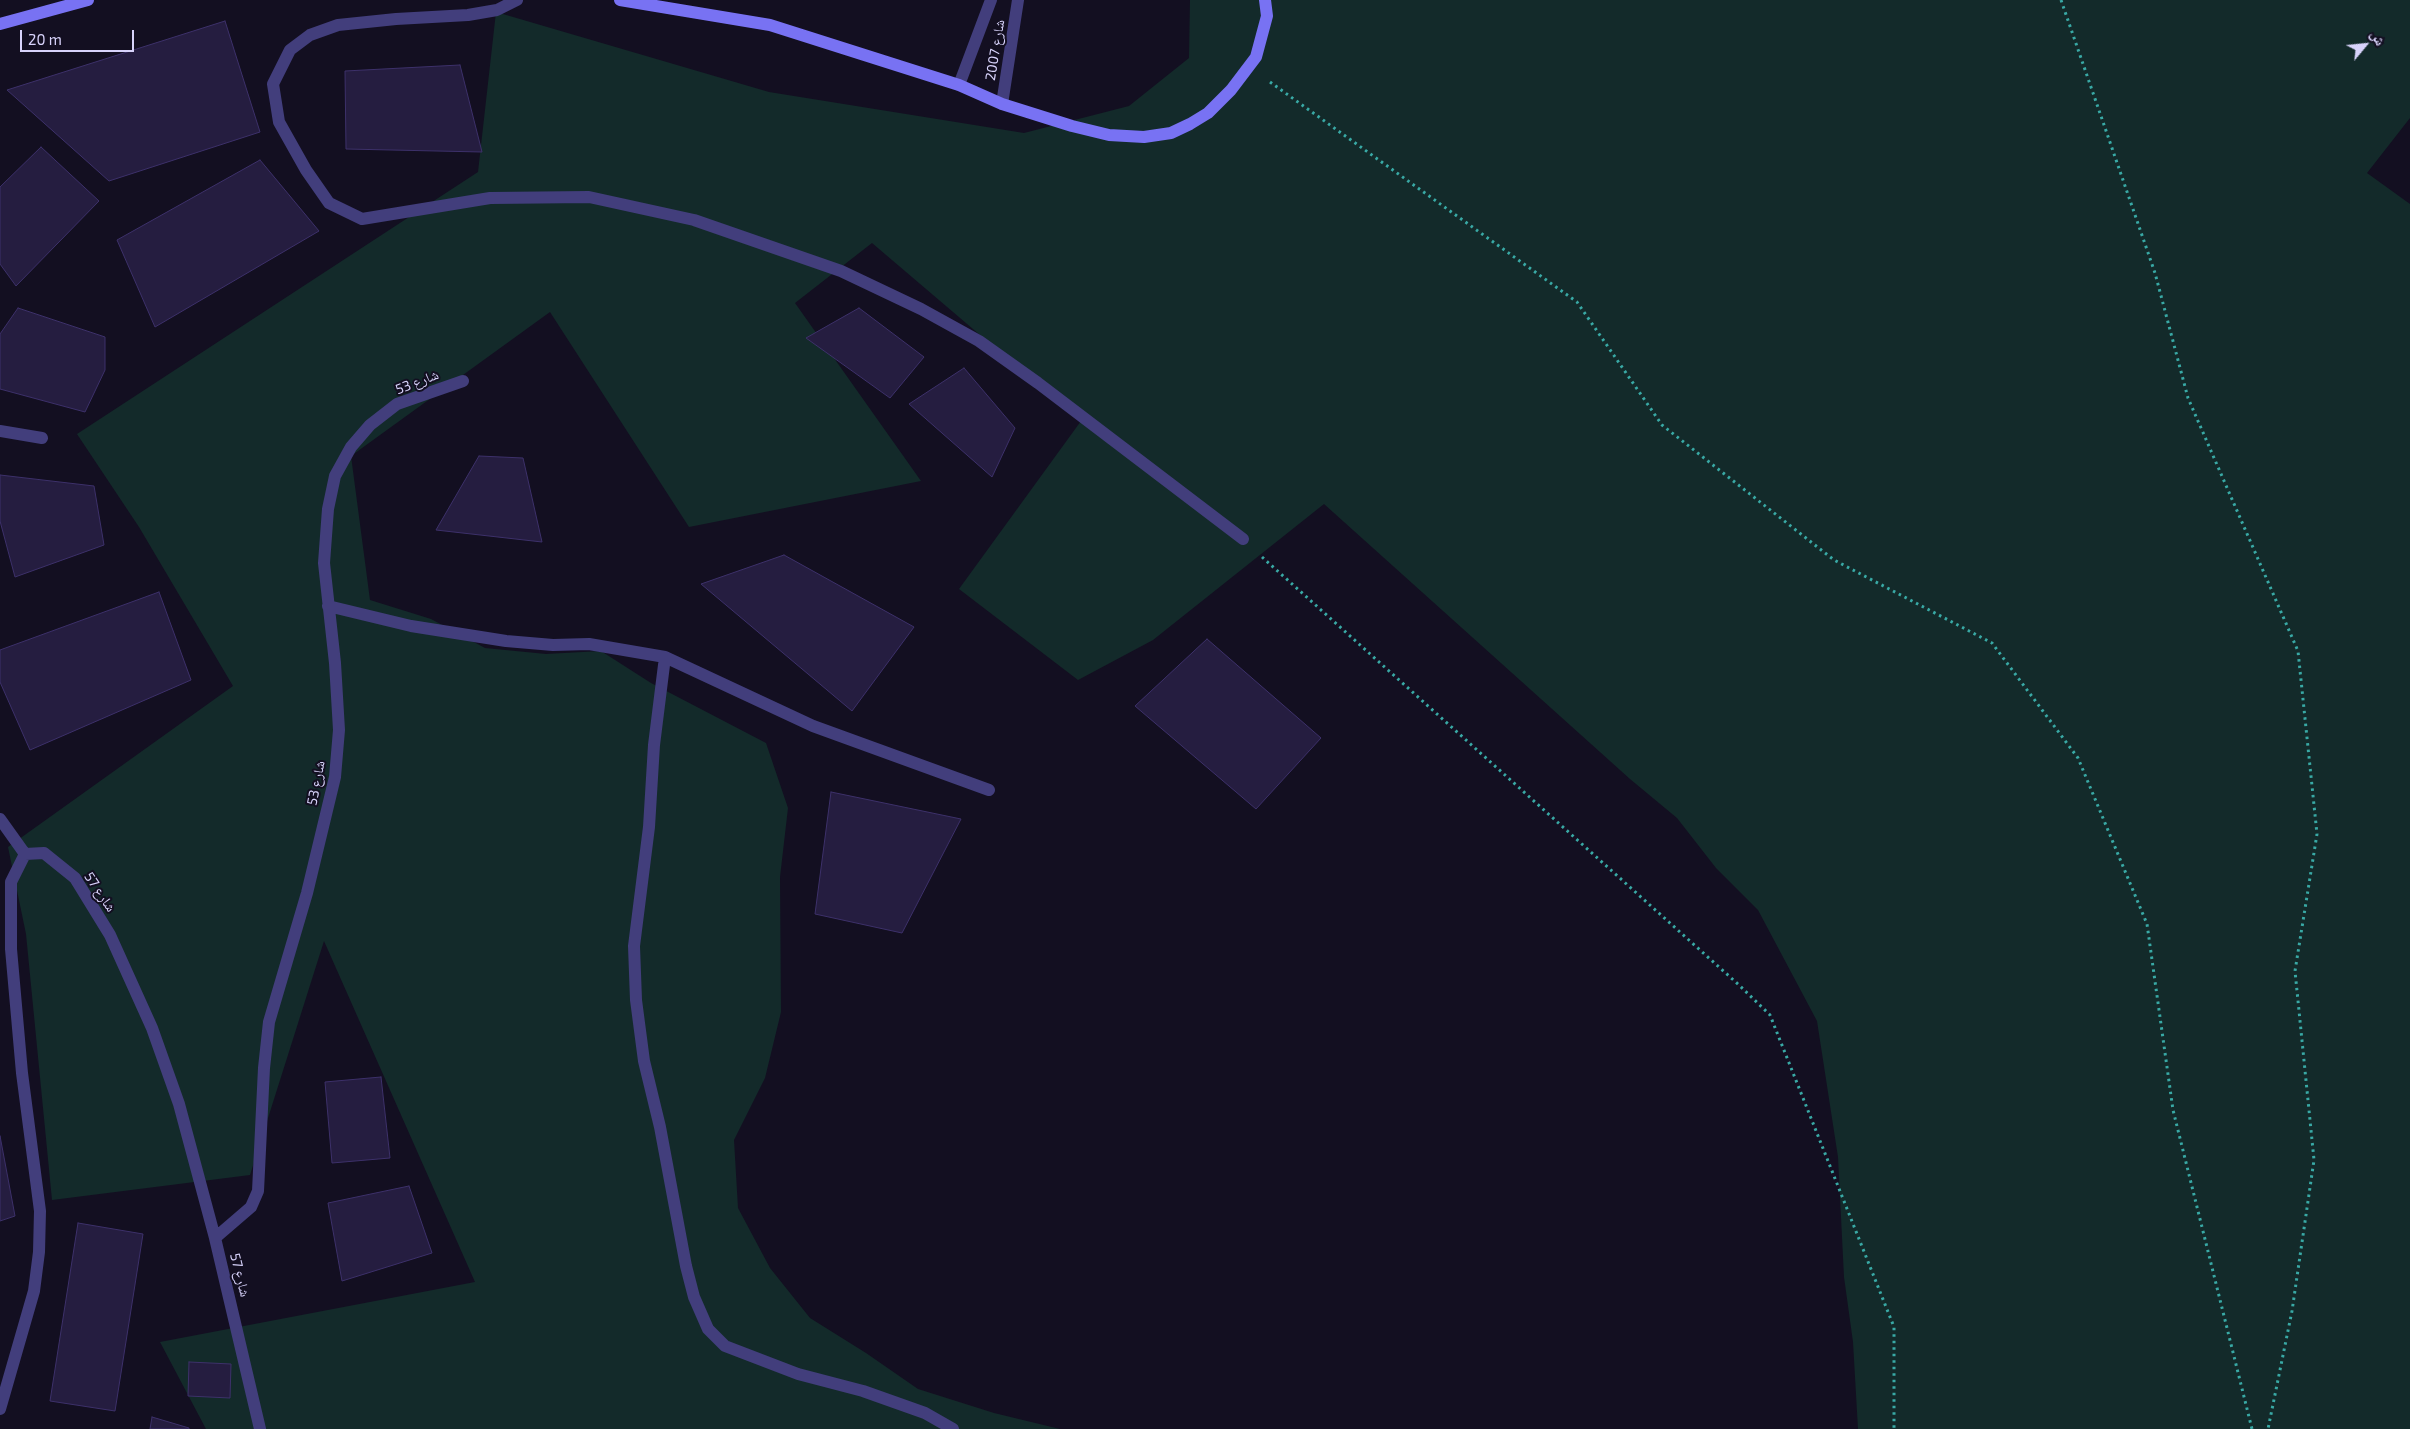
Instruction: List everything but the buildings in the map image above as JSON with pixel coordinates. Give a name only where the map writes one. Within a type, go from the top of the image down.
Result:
[{"type":"main road","points":[[0,24],[88,0]]},
{"type":"main road","points":[[620,0],[770,25],[959,85],[1002,104],[1072,126],[1109,135],[1144,137],[1171,133],[1208,114],[1256,57],[1266,16],[1266,0]]},
{"type":"street","points":[[517,0],[497,10],[468,15],[396,19],[338,25],[310,35],[290,50],[273,84],[279,122],[306,170],[329,203],[362,219],[426,206],[490,198],[589,197],[694,220],[841,272],[921,309],[979,342],[1038,382],[1243,539]]},
{"type":"street","points":[[959,85],[991,0]]},
{"type":"street","name":"شارع 2007","points":[[1002,104],[1018,0]]},
{"type":"street","name":"شارع 53","points":[[215,1238],[251,1207],[258,1190],[264,1068],[269,1022],[305,902],[335,777],[339,730],[335,663],[324,563],[328,509],[335,476],[351,447],[370,425],[397,404],[463,381]]},
{"type":"street","points":[[0,431],[42,438]]},
{"type":"street","points":[[328,606],[411,626],[496,640],[553,645],[589,644],[665,657],[813,726],[989,790]]},
{"type":"street","points":[[665,657],[654,745],[649,827],[634,946],[636,1000],[644,1061],[660,1127],[686,1266],[694,1297],[708,1329],[725,1346],[798,1374],[863,1390],[925,1413],[953,1429]]},
{"type":"street","points":[[0,819],[25,854],[11,882],[10,948],[22,1073],[40,1211],[39,1252],[34,1291],[0,1409]]},
{"type":"street","name":"شارع 57","points":[[25,854],[44,853],[75,878],[110,934],[152,1028],[179,1104],[215,1238],[260,1429]]},
{"type":"path","points":[[2061,0],[2155,273],[2188,398],[2298,651],[2317,834],[2295,971],[2314,1160],[2292,1311],[2268,1429]]},
{"type":"path","points":[[1249,67],[1577,302],[1662,425],[1834,560],[1992,642],[2078,758],[2147,924],[2173,1110],[2252,1429]]},
{"type":"path","points":[[1243,539],[1740,985],[1770,1015],[1894,1327],[1894,1429]]},
{"type":"green space","points":[[1190,0],[2410,0],[2410,118],[2367,173],[2410,204],[2410,1429],[1858,1429],[1853,1342],[1844,1277],[1838,1157],[1817,1021],[1758,910],[1716,868],[1677,818],[1630,779],[1324,504],[1153,640],[1078,680],[959,589],[1081,421],[872,243],[795,303],[921,481],[689,527],[550,312],[351,456],[370,600],[431,619],[485,648],[546,654],[601,651],[651,683],[766,743],[788,808],[780,877],[781,1012],[765,1078],[734,1140],[738,1208],[770,1268],[810,1318],[866,1353],[918,1389],[994,1413],[1060,1429],[206,1429],[160,1342],[475,1282],[324,941],[250,1175],[52,1200],[26,934],[8,847],[233,686],[139,527],[77,434],[478,172],[496,12],[769,92],[1024,133],[1129,106],[1189,58]]}]
